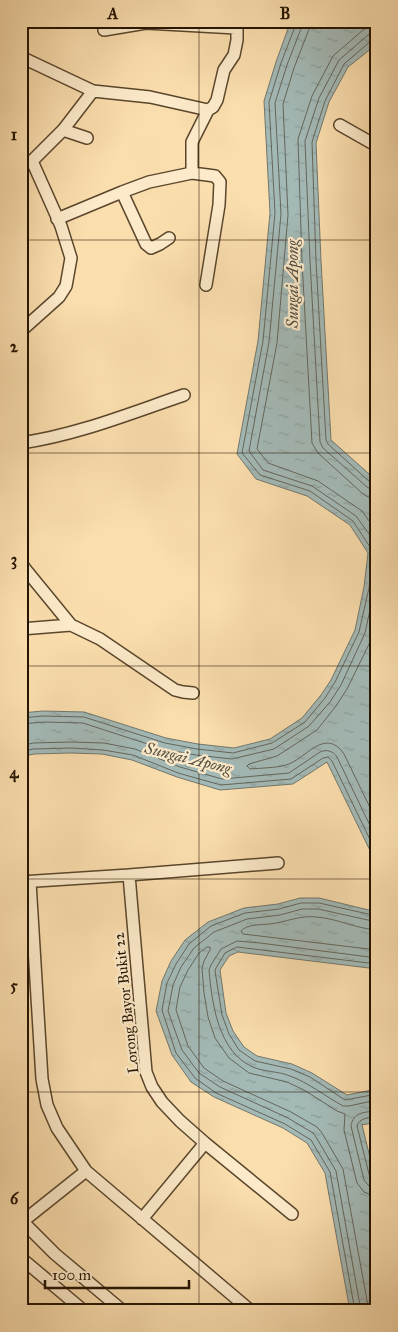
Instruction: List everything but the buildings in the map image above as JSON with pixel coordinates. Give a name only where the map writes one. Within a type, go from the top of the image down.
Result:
[{"type":"street","points":[[104,30],[146,22],[236,24],[237,40],[234,55],[224,70],[217,100],[213,107],[208,110],[192,142],[192,173]]},
{"type":"street","points":[[21,57],[93,91],[150,96],[208,110]]},
{"type":"street","points":[[21,166],[32,161],[63,130],[93,91]]},
{"type":"street","points":[[340,124],[377,146]]},
{"type":"street","points":[[63,130],[87,138]]},
{"type":"street","points":[[21,331],[59,297],[66,286],[71,258],[57,218],[32,161]]},
{"type":"street","points":[[57,218],[149,182],[192,173],[215,176],[220,182],[206,285]]},
{"type":"street","points":[[122,192],[146,244],[152,248],[170,238]]},
{"type":"street","points":[[21,443],[80,430],[184,395]]},
{"type":"street","points":[[21,563],[71,624],[100,639],[175,690],[193,693]]},
{"type":"street","points":[[21,629],[71,624]]},
{"type":"street","points":[[250,1311],[86,1171],[57,1128],[47,1105],[42,1079],[26,882],[278,863]]},
{"type":"street","name":"Lorong Bayor Bukit 22","points":[[129,875],[146,1072],[152,1088],[180,1121],[292,1214]]},
{"type":"street","points":[[142,1218],[205,1143]]},
{"type":"street","points":[[86,1171],[22,1221],[54,1254],[123,1311]]},
{"type":"street","points":[[21,1258],[84,1311]]},
{"type":"water","name":"Sungai Apong","points":[[293,21],[377,21],[377,44],[348,67],[329,102],[316,143],[331,440],[377,481],[377,865],[327,762],[293,784],[220,790],[177,777],[132,760],[102,754],[34,754],[21,757],[21,713],[43,711],[84,712],[166,738],[198,744],[234,748],[270,739],[302,718],[321,695],[331,680],[355,630],[364,587],[368,553],[350,525],[307,496],[256,479],[237,454],[258,341],[270,213],[264,101],[289,26]]},
{"type":"water","points":[[300,898],[319,898],[377,912],[377,969],[238,952],[229,956],[220,970],[226,1013],[233,1031],[244,1047],[257,1056],[292,1064],[312,1073],[347,1095],[377,1089],[377,1122],[362,1125],[377,1186],[377,1311],[350,1311],[325,1173],[307,1143],[283,1128],[214,1097],[191,1082],[172,1055],[156,1011],[162,981],[171,961],[185,940],[208,922],[244,908],[278,904]]}]
